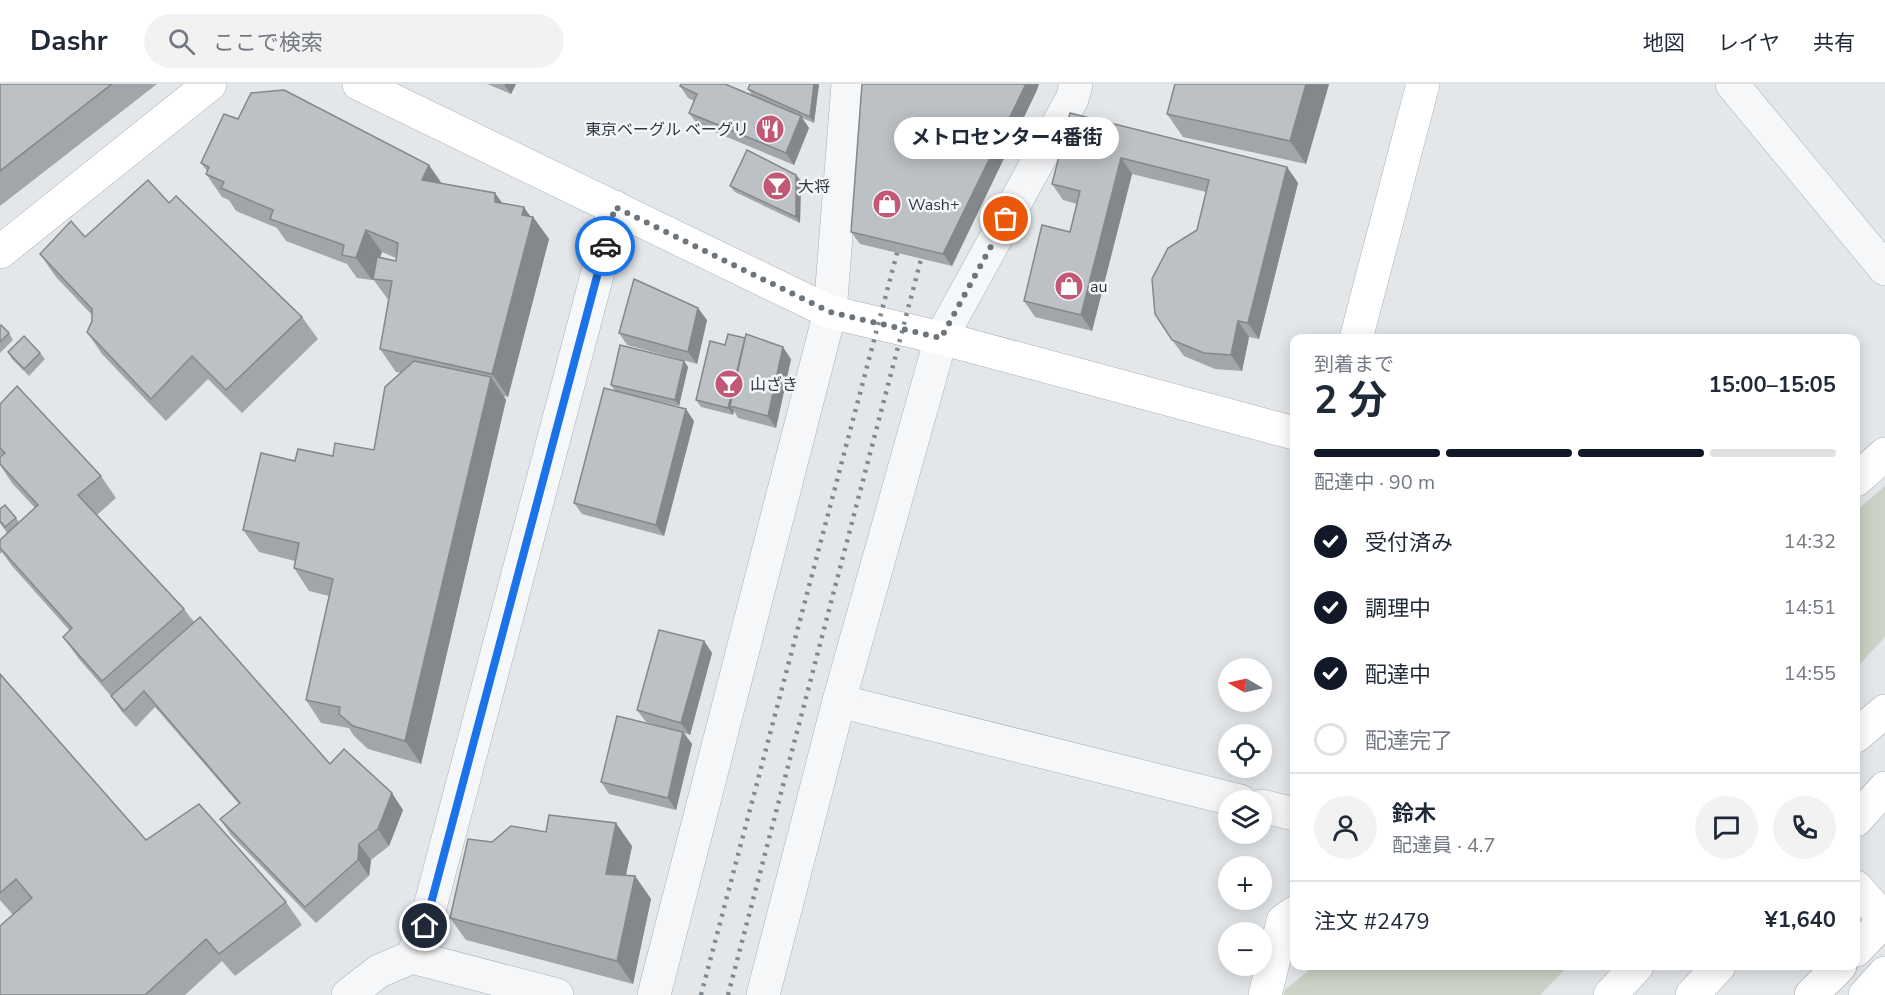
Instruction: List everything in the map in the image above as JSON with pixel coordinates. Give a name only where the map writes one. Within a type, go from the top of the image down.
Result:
[{"type":"main road","points":[[0,252],[210,84]]},
{"type":"main road","points":[[358,84],[830,312],[941,338],[1290,432]]},
{"type":"main road","points":[[1357,334],[1423,84]]},
{"type":"main road","points":[[1860,476],[1885,454]]},
{"type":"main road","points":[[1860,733],[1885,711]]},
{"type":"main road","points":[[1860,816],[1885,788]]},
{"type":"main road","points":[[1860,892],[1885,920],[1860,946]]},
{"type":"main road","points":[[1265,995],[1284,921],[1290,916]]},
{"type":"main road","points":[[1610,995],[1633,970]]},
{"type":"main road","points":[[1692,995],[1715,970]]},
{"type":"main road","points":[[1811,995],[1836,970]]},
{"type":"main road","points":[[1864,995],[1885,974]]},
{"type":"street","points":[[654,995],[830,312],[848,84]]},
{"type":"street","points":[[763,995],[839,702],[941,338],[1072,99],[1076,84]]},
{"type":"street","points":[[1732,84],[1885,269]]},
{"type":"street","points":[[412,957],[425,926],[615,207]]},
{"type":"street","points":[[839,702],[1218,796]]},
{"type":"street","points":[[1272,808],[1290,813]]},
{"type":"street","points":[[348,995],[379,971],[412,957],[557,995]]},
{"type":"shaded area","points":[[1885,486],[1885,637],[1860,664],[1860,508]]},
{"type":"shaded area","points":[[1309,970],[1564,970],[1540,995],[1284,995],[1285,990]]},
{"type":"building","points":[[0,84],[112,84],[0,171]]},
{"type":"building","points":[[681,84],[725,84],[801,116],[786,153],[689,113],[697,94],[680,86]]},
{"type":"building","points":[[750,84],[814,84],[810,117],[748,89]]},
{"type":"building","points":[[862,84],[1026,84],[943,254],[851,232]]},
{"type":"building","points":[[1175,84],[1306,84],[1290,141],[1167,114]]},
{"type":"building","points":[[284,90],[429,165],[422,180],[495,193],[495,202],[524,207],[522,215],[533,217],[492,374],[380,349],[392,281],[373,279],[377,257],[396,261],[398,243],[366,230],[356,258],[342,255],[344,245],[270,219],[273,210],[221,188],[224,182],[206,174],[209,167],[201,163],[224,114],[238,119],[251,93]]},
{"type":"building","points":[[1070,113],[1287,167],[1248,323],[1238,321],[1231,355],[1204,353],[1172,340],[1155,314],[1152,279],[1168,248],[1197,230],[1209,180],[1121,158],[1081,315],[1024,301],[1042,225],[1070,232],[1080,191],[1052,184]]},
{"type":"building","points":[[747,150],[796,175],[796,217],[730,186]]},
{"type":"building","points":[[148,180],[169,203],[176,196],[302,317],[226,390],[192,356],[151,399],[87,332],[92,321],[92,309],[40,254],[71,221],[85,237]]},
{"type":"building","points":[[634,279],[698,308],[688,352],[619,333]]},
{"type":"building","points":[[0,326],[9,333],[0,342]]},
{"type":"building","points":[[728,334],[745,338],[728,408],[696,400],[710,341],[725,345]]},
{"type":"building","points":[[746,334],[783,347],[768,416],[730,406]]},
{"type":"building","points":[[24,336],[40,353],[24,369],[8,352]]},
{"type":"building","points":[[620,345],[684,361],[675,400],[611,385]]},
{"type":"building","points":[[414,361],[491,377],[405,741],[353,726],[339,714],[340,707],[306,700],[333,579],[294,568],[299,543],[243,530],[261,453],[295,461],[298,449],[333,456],[335,443],[374,450],[385,387]]},
{"type":"building","points":[[17,386],[101,476],[78,495],[184,609],[102,681],[63,637],[72,628],[0,548],[0,540],[38,505],[0,464],[0,457],[5,453],[0,448],[0,404]]},
{"type":"building","points":[[604,388],[686,409],[656,525],[574,503]]},
{"type":"building","points":[[5,505],[16,518],[5,527],[0,521],[0,509]]},
{"type":"building","points":[[200,617],[330,764],[344,749],[392,793],[378,829],[359,844],[358,860],[305,907],[220,819],[240,803],[144,691],[124,711],[111,696]]},
{"type":"building","points":[[659,630],[704,641],[681,723],[637,710]]},
{"type":"building","points":[[0,674],[146,840],[199,804],[286,902],[219,954],[206,939],[145,995],[0,995],[0,926],[32,898],[16,879],[0,893]]},
{"type":"building","points":[[617,716],[683,732],[668,798],[601,782]]},
{"type":"building","points":[[549,815],[616,823],[606,874],[635,876],[617,961],[450,918],[468,839],[492,842],[511,826],[546,832]]},
{"type":"railway","points":[[701,995],[901,238]]},
{"type":"railway","points":[[728,995],[925,244]]},
{"type":"way so far","points":[[605,246],[615,207],[830,312],[941,338],[1006,219]]},
{"type":"place","name":"東京ベーグル ベーグリ","points":[[770,129]]},
{"type":"place","name":"大将","points":[[777,186]]},
{"type":"place","name":"Wash+","points":[[887,204]]},
{"type":"place","name":"メトロセンター4番街","points":[[1006,219]]},
{"type":"place","name":"au","points":[[1069,286]]},
{"type":"place","name":"山ざき","points":[[729,384]]},
{"type":"route","points":[[425,926],[605,246]]}]
